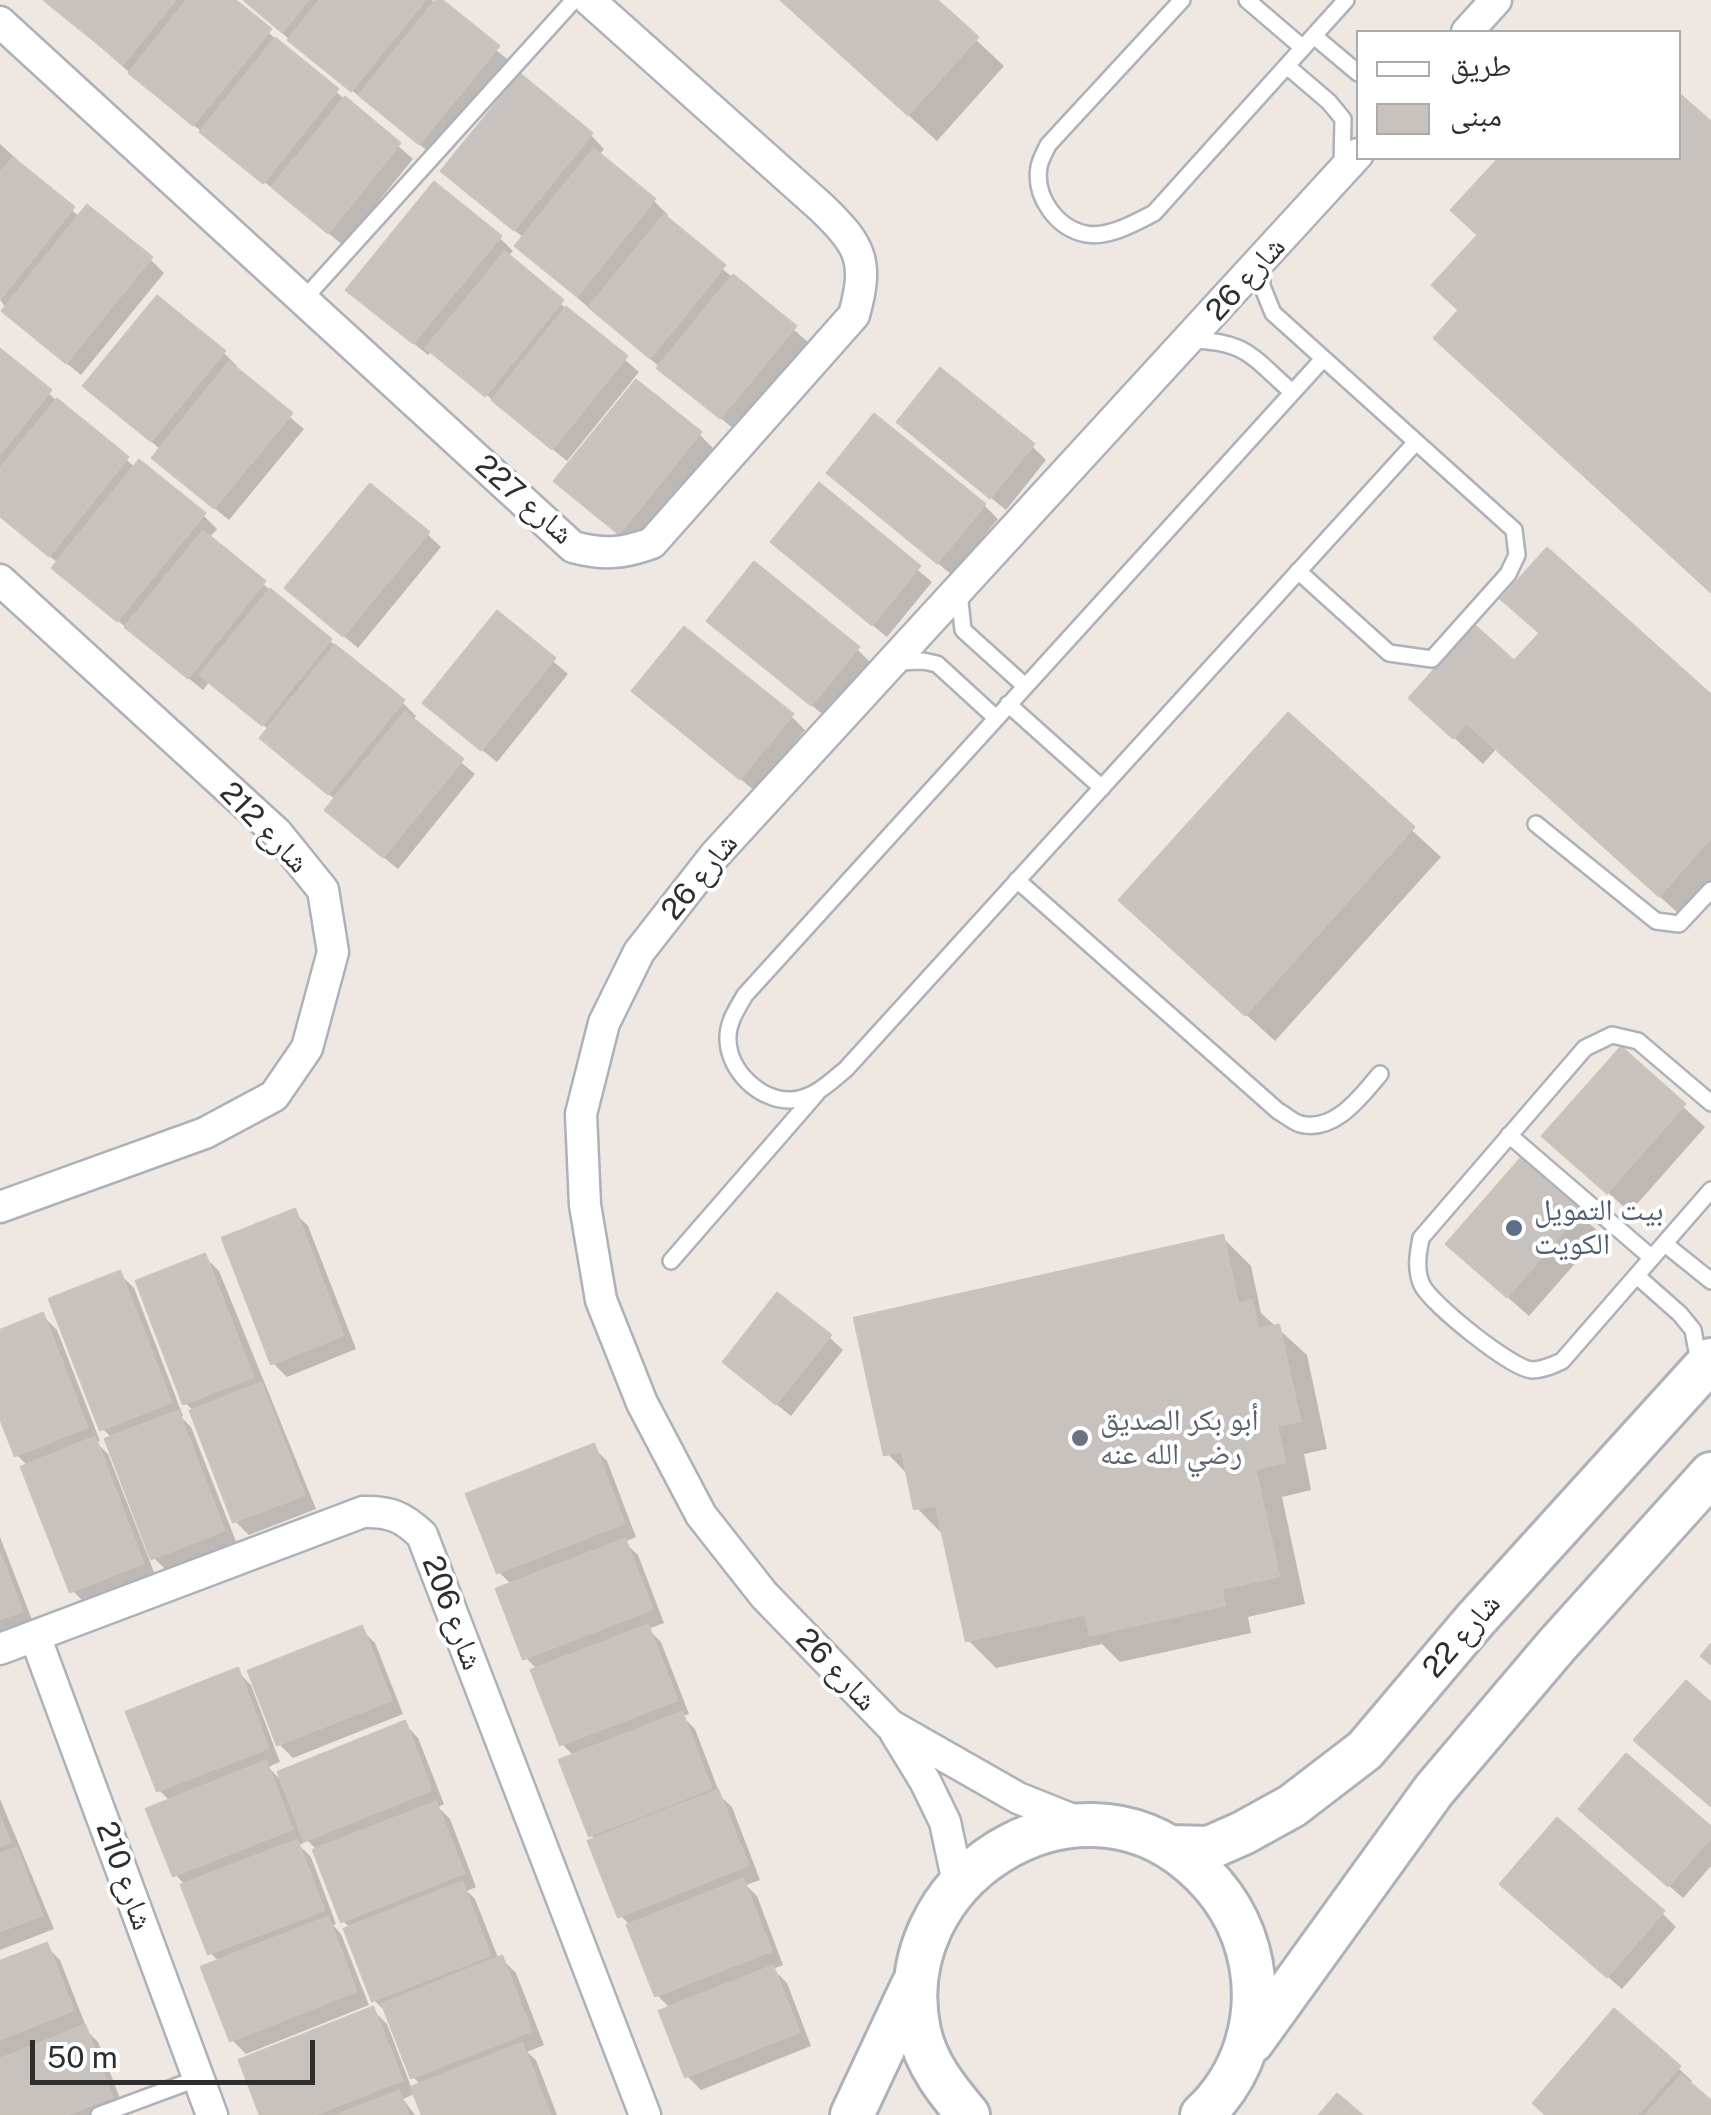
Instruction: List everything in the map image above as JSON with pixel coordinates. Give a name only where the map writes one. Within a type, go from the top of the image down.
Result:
[{"type":"street","name":"شارع 227","points":[[0,22],[573,546],[602,555],[626,553],[652,543],[854,315],[862,288],[862,262],[850,236],[822,208],[590,0]]},
{"type":"street","points":[[1469,30],[1496,0]]},
{"type":"street","name":"شارع 26","points":[[958,1882],[945,1822],[890,1725],[764,1595],[700,1515],[642,1403],[602,1300],[585,1205],[580,1114],[604,1022],[639,952],[715,855],[1350,163]]},
{"type":"street","name":"شارع 212","points":[[0,580],[276,834],[323,890],[333,952],[307,1048],[274,1096],[205,1133],[0,1206]]},
{"type":"street","name":"شارع 22","points":[[1172,1847],[1209,1848],[1243,1832],[1292,1806],[1365,1750],[1475,1620],[1706,1366]]},
{"type":"street","points":[[1202,2115],[1220,2099],[1246,2051],[1434,1790],[1557,1645],[1711,1474]]},
{"type":"street","name":"شارع 206","points":[[0,1649],[363,1512],[382,1511],[403,1517],[422,1535],[645,2115]]},
{"type":"street","name":"شارع 210","points":[[35,1636],[212,2115]]},
{"type":"street","name":"شارع 26","points":[[890,1725],[1018,1798],[1083,1824]]},
{"type":"street","points":[[852,2115],[917,1975],[930,1926],[958,1882],[1015,1840],[1083,1824],[1129,1829],[1172,1847],[1216,1885],[1246,1936],[1256,1994],[1246,2051]]},
{"type":"street","points":[[917,1975],[920,2031],[940,2083],[968,2115]]},
{"type":"lane","points":[[303,300],[574,0]]},
{"type":"lane","points":[[1182,0],[1048,145],[1038,168],[1042,202],[1060,221],[1086,234],[1126,228],[1154,213],[1346,0]]},
{"type":"lane","points":[[1248,0],[1302,48]]},
{"type":"lane","points":[[1314,36],[1356,71]]},
{"type":"lane","points":[[1287,66],[1330,102],[1342,119],[1350,163]]},
{"type":"lane","points":[[1262,262],[1262,286],[1273,313],[1514,530],[1517,555],[1508,574],[1432,659],[1389,654],[1298,572]]},
{"type":"lane","points":[[1190,340],[1231,342],[1292,392]]},
{"type":"lane","points":[[817,1093],[792,1100],[768,1096],[746,1082],[733,1061],[728,1040],[732,1018],[756,983],[1322,358]]},
{"type":"lane","points":[[670,1261],[817,1093],[846,1069],[1416,442]]},
{"type":"lane","points":[[959,590],[963,630],[1025,686]]},
{"type":"lane","points":[[893,662],[937,664],[996,718]]},
{"type":"lane","points":[[1008,704],[1102,788]]},
{"type":"lane","points":[[1536,824],[1656,921],[1679,924],[1711,890]]},
{"type":"lane","points":[[1017,880],[1278,1111],[1300,1124],[1326,1123],[1338,1116],[1380,1074]]},
{"type":"lane","points":[[1711,1104],[1638,1041],[1612,1034],[1585,1048],[1421,1238],[1417,1258],[1422,1285],[1513,1364],[1530,1370],[1545,1368],[1562,1360],[1711,1190]]},
{"type":"lane","points":[[1509,1135],[1652,1258]]},
{"type":"lane","points":[[1665,1244],[1711,1281]]},
{"type":"lane","points":[[1637,1276],[1693,1330],[1706,1366]]},
{"type":"lane","points":[[99,2115],[198,2078]]},
{"type":"building","points":[[44,0],[175,0],[123,64]]},
{"type":"building","points":[[187,0],[235,0],[271,29],[193,125],[129,73]]},
{"type":"building","points":[[244,0],[308,0],[282,32]]},
{"type":"building","points":[[320,0],[425,0],[351,91],[288,40]]},
{"type":"building","points":[[436,0],[442,0],[499,46],[419,144],[359,95]]},
{"type":"building","points":[[781,0],[937,0],[978,37],[908,115]]},
{"type":"building","points":[[275,38],[338,89],[263,183],[200,132]]},
{"type":"building","points":[[520,74],[592,133],[514,230],[441,171]]},
{"type":"building","points":[[1681,96],[1711,122],[1711,592],[1434,338],[1459,310],[1432,285],[1478,235],[1451,210],[1497,160],[1681,160]]},
{"type":"building","points":[[345,97],[400,143],[328,233],[272,187]]},
{"type":"building","points":[[594,149],[655,199],[577,296],[515,246]]},
{"type":"building","points":[[13,158],[74,207],[0,299],[0,173]]},
{"type":"building","points":[[434,182],[501,236],[413,343],[346,290]]},
{"type":"building","points":[[87,205],[152,257],[66,363],[2,311]]},
{"type":"building","points":[[664,215],[725,265],[650,358],[589,307]]},
{"type":"building","points":[[505,252],[563,300],[485,396],[426,348]]},
{"type":"building","points":[[733,275],[796,326],[720,418],[657,368]]},
{"type":"building","points":[[157,296],[225,351],[151,441],[83,386]]},
{"type":"building","points":[[566,307],[627,356],[552,449],[492,400]]},
{"type":"building","points":[[0,349],[51,390],[0,454]]},
{"type":"building","points":[[229,362],[292,413],[214,508],[152,458]]},
{"type":"building","points":[[940,368],[1034,444],[990,498],[897,422]]},
{"type":"building","points":[[636,380],[701,432],[619,534],[554,481]]},
{"type":"building","points":[[57,399],[128,457],[49,556],[0,516],[0,469]]},
{"type":"building","points":[[874,414],[985,504],[937,563],[827,473]]},
{"type":"building","points":[[139,460],[205,513],[117,621],[52,568]]},
{"type":"building","points":[[819,483],[920,566],[872,625],[771,542]]},
{"type":"building","points":[[370,484],[429,532],[343,636],[285,588]]},
{"type":"building","points":[[203,531],[265,581],[188,678],[125,627]]},
{"type":"building","points":[[1547,548],[1711,695],[1711,837],[1659,896],[1467,723],[1453,738],[1409,698],[1474,625],[1514,661],[1540,633],[1501,599]]},
{"type":"building","points":[[754,562],[859,647],[811,705],[707,621]]},
{"type":"building","points":[[270,589],[331,639],[262,725],[200,675]]},
{"type":"building","points":[[497,611],[555,658],[481,750],[423,703]]},
{"type":"building","points":[[684,627],[793,714],[740,779],[632,691]]},
{"type":"building","points":[[335,645],[404,700],[328,794],[260,738]]},
{"type":"building","points":[[405,712],[463,759],[383,857],[325,810]]},
{"type":"building","points":[[1288,713],[1414,827],[1245,1015],[1119,900]]},
{"type":"building","points":[[1621,1047],[1685,1104],[1607,1193],[1542,1136]]},
{"type":"building","name":"بيت التمويل الكويت","points":[[1521,1158],[1581,1211],[1507,1297],[1446,1244]]},
{"type":"building","points":[[295,1209],[343,1335],[271,1364],[222,1238]]},
{"type":"building","name":"أبو بكر الصديق رضي الله عنه","points":[[1223,1235],[1238,1304],[1252,1300],[1258,1329],[1279,1325],[1300,1421],[1277,1426],[1285,1462],[1255,1469],[1279,1576],[1221,1589],[1225,1605],[1090,1635],[1085,1614],[966,1641],[936,1505],[914,1509],[902,1451],[884,1455],[854,1318]]},
{"type":"building","points":[[205,1254],[253,1377],[183,1404],[136,1281]]},
{"type":"building","points":[[120,1271],[171,1402],[100,1430],[49,1299]]},
{"type":"building","points":[[777,1293],[831,1335],[776,1404],[723,1362]]},
{"type":"building","points":[[43,1313],[87,1427],[15,1456],[0,1418],[0,1330]]},
{"type":"building","points":[[261,1383],[304,1495],[233,1522],[190,1411]]},
{"type":"building","points":[[178,1411],[224,1530],[151,1559],[105,1439]]},
{"type":"building","points":[[95,1437],[143,1563],[70,1592],[21,1467]]},
{"type":"building","points":[[594,1444],[624,1523],[497,1573],[466,1494]]},
{"type":"building","points":[[625,1539],[652,1609],[523,1659],[496,1589]]},
{"type":"building","points":[[0,1554],[22,1611],[0,1619]]},
{"type":"building","points":[[648,1625],[677,1700],[560,1745],[531,1670]]},
{"type":"building","points":[[362,1626],[391,1700],[277,1745],[248,1671]]},
{"type":"building","points":[[1711,1644],[1711,1664],[1701,1656]]},
{"type":"building","points":[[238,1668],[268,1748],[157,1791],[126,1712]]},
{"type":"building","points":[[1686,1681],[1711,1703],[1711,1806],[1634,1740]]},
{"type":"building","points":[[682,1712],[711,1788],[589,1836],[559,1760]]},
{"type":"building","points":[[405,1721],[431,1790],[304,1841],[278,1772]]},
{"type":"building","points":[[1626,1754],[1711,1827],[1711,1837],[1668,1886],[1579,1809]]},
{"type":"building","points":[[266,1761],[292,1829],[173,1876],[146,1809]]},
{"type":"building","points":[[718,1790],[748,1865],[618,1917],[588,1841]]},
{"type":"building","points":[[436,1802],[464,1873],[341,1922],[313,1850]]},
{"type":"building","points":[[0,1817],[10,1842],[0,1846]]},
{"type":"building","points":[[1557,1818],[1664,1911],[1607,1977],[1500,1884]]},
{"type":"building","points":[[297,1840],[324,1910],[208,1954],[181,1885]]},
{"type":"building","points":[[16,1848],[42,1915],[0,1931],[0,1854]]},
{"type":"building","points":[[743,1879],[771,1951],[655,1996],[627,1925]]},
{"type":"building","points":[[462,1882],[490,1955],[372,2001],[344,1929]]},
{"type":"building","points":[[328,1917],[356,1991],[230,2041],[201,1967]]},
{"type":"building","points":[[47,1943],[73,2010],[0,2039],[0,1961]]},
{"type":"building","points":[[502,1956],[531,2031],[411,2078],[382,2004]]},
{"type":"building","points":[[773,1966],[799,2032],[685,2077],[659,2011]]},
{"type":"building","points":[[373,2007],[402,2080],[313,2115],[260,2115],[239,2060]]},
{"type":"building","points":[[1614,2009],[1680,2066],[1637,2115],[1546,2115],[1533,2103]]},
{"type":"building","points":[[85,2025],[112,2097],[65,2115],[0,2115],[0,2059]]},
{"type":"building","points":[[522,2043],[550,2115],[422,2115],[411,2087]]},
{"type":"building","points":[[1681,2075],[1711,2101],[1711,2115],[1646,2115]]},
{"type":"building","points":[[399,2091],[408,2115],[337,2115]]},
{"type":"building","points":[[1337,2094],[1362,2115],[1319,2115]]},
{"type":"place","name":"بيت التمويل الكويت","points":[[1514,1228]]},
{"type":"place","name":"أبو بكر الصديق رضي الله عنه","points":[[1080,1438]]}]
